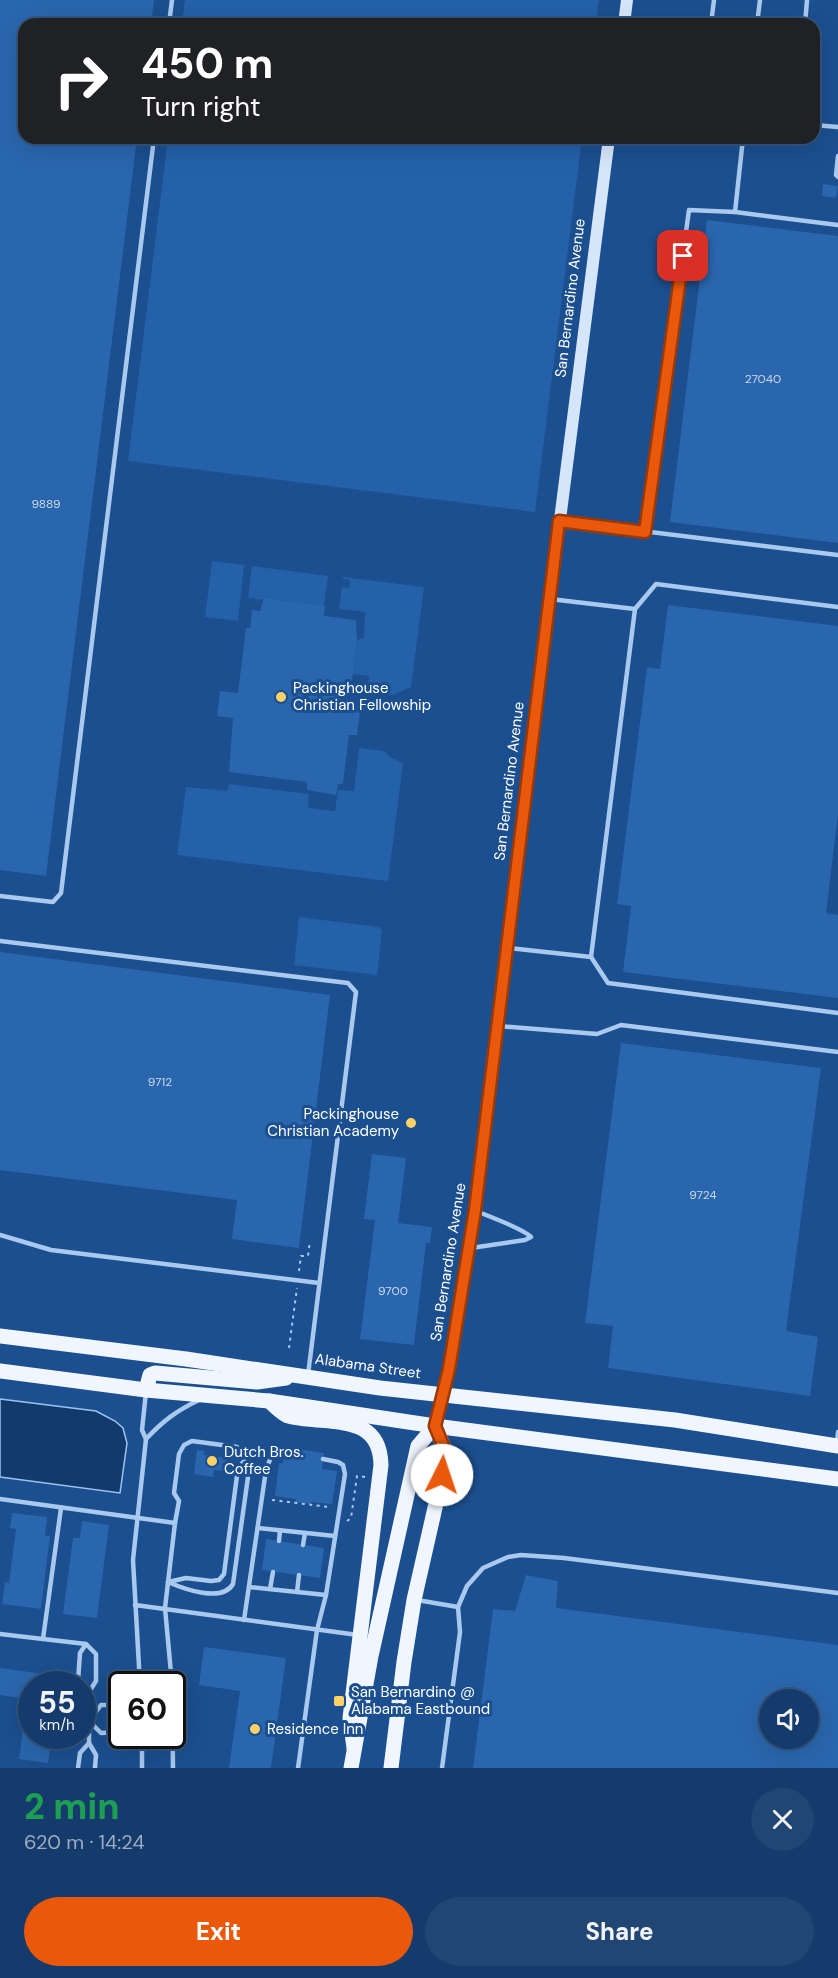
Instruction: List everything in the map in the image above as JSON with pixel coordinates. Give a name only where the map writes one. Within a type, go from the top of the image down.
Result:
[{"type":"main road","points":[[625,18],[627,0]]},
{"type":"main road","name":"San Bernardino Avenue","points":[[351,1768],[371,1656],[418,1446],[435,1426],[444,1394],[475,1210],[559,521],[608,144]]},
{"type":"main road","name":"Alabama Street","points":[[0,1336],[308,1375],[381,1388],[675,1420],[837,1441]]},
{"type":"main road","points":[[0,1371],[146,1390],[269,1401],[435,1426],[838,1479]]},
{"type":"main road","points":[[146,1390],[150,1375],[155,1373],[257,1382],[308,1375]]},
{"type":"main road","points":[[269,1401],[291,1417],[355,1425],[365,1429],[377,1441],[381,1454],[350,1718],[354,1748]]},
{"type":"main road","points":[[391,1768],[414,1600],[447,1455],[435,1426]]},
{"type":"lane","points":[[169,18],[172,0]]},
{"type":"lane","points":[[712,18],[714,0]]},
{"type":"lane","points":[[758,18],[760,0]]},
{"type":"lane","points":[[806,18],[807,0]]},
{"type":"lane","points":[[820,126],[838,127]]},
{"type":"lane","points":[[0,896],[53,902],[61,893],[153,144]]},
{"type":"lane","points":[[735,212],[742,144]]},
{"type":"lane","points":[[838,156],[836,175],[838,177]]},
{"type":"lane","points":[[645,532],[689,210],[735,212],[838,225]]},
{"type":"lane","points":[[559,521],[838,555]]},
{"type":"lane","points":[[838,607],[656,584],[634,609],[591,957],[608,983],[838,1013]]},
{"type":"lane","points":[[550,599],[634,609]]},
{"type":"lane","points":[[0,941],[348,983],[356,992],[308,1375]]},
{"type":"lane","points":[[507,948],[591,957]]},
{"type":"lane","points":[[497,1025],[597,1034],[621,1025],[838,1052]]},
{"type":"lane","points":[[468,1248],[525,1240],[531,1236],[526,1231],[508,1226],[475,1210]]},
{"type":"lane","points":[[0,1235],[51,1250],[319,1283]]},
{"type":"lane","points":[[139,1671],[133,1560],[146,1438],[142,1430],[146,1390]]},
{"type":"lane","points":[[146,1438],[163,1421],[179,1410],[210,1395]]},
{"type":"lane","points":[[168,1582],[184,1589],[221,1594],[230,1590],[233,1584],[249,1470],[243,1452],[237,1447],[192,1441],[184,1445],[179,1454],[174,1493],[179,1501],[175,1523],[168,1582],[165,1608],[171,1671]]},
{"type":"lane","points":[[244,1620],[269,1460],[274,1456],[284,1454]]},
{"type":"lane","points":[[168,1582],[186,1578],[219,1580],[224,1574],[238,1468],[246,1459]]},
{"type":"lane","points":[[298,1768],[317,1630],[326,1595],[345,1469],[338,1462],[323,1459]]},
{"type":"lane","points":[[0,1499],[175,1523]]},
{"type":"lane","points":[[43,1639],[61,1508]]},
{"type":"lane","points":[[258,1528],[335,1536]]},
{"type":"lane","points":[[279,1541],[280,1530]]},
{"type":"lane","points":[[303,1545],[305,1533]]},
{"type":"lane","points":[[442,1768],[460,1632],[458,1607],[467,1586],[483,1568],[508,1557],[521,1556],[575,1560],[838,1593]]},
{"type":"lane","points":[[270,1589],[273,1572]]},
{"type":"lane","points":[[297,1592],[299,1575]]},
{"type":"lane","points":[[249,1587],[326,1595]]},
{"type":"lane","points":[[414,1600],[458,1607]]},
{"type":"lane","points":[[135,1605],[360,1635]]},
{"type":"lane","points":[[0,1634],[86,1644],[96,1654],[96,1671]]},
{"type":"lane","points":[[79,1671],[80,1653],[86,1644]]},
{"type":"lane","points":[[96,1712],[101,1705],[108,1705]]},
{"type":"lane","points":[[78,1768],[80,1753],[84,1749]]},
{"type":"lane","points":[[92,1749],[96,1755],[95,1768]]},
{"type":"lane","points":[[142,1749],[142,1768]]},
{"type":"lane","points":[[173,1749],[173,1768]]},
{"type":"path","points":[[289,1348],[301,1256],[308,1256],[310,1241]]},
{"type":"path","points":[[343,1522],[351,1518],[357,1476],[366,1477]]},
{"type":"path","points":[[268,1499],[331,1507],[331,1514]]},
{"type":"shaded area","points":[[185,0],[599,0],[597,18],[183,18]]},
{"type":"shaded area","points":[[167,144],[581,144],[535,512],[128,461]]},
{"type":"shaded area","points":[[212,561],[244,565],[238,621],[205,617]]},
{"type":"shaded area","points":[[252,566],[328,576],[324,606],[248,598]]},
{"type":"shaded area","points":[[343,577],[424,587],[411,687],[393,695],[367,692],[369,676],[353,674],[357,640],[364,638],[365,612],[339,609],[342,587],[349,588],[350,580],[343,579]]},
{"type":"shaded area","points":[[359,748],[384,751],[390,757],[403,763],[388,881],[177,855],[186,787],[227,791],[229,784],[309,794],[308,808],[335,811],[338,790],[354,791]]},
{"type":"shaded area","points":[[299,917],[378,927],[382,930],[377,975],[294,965]]},
{"type":"shaded area","points":[[0,1399],[96,1411],[115,1421],[123,1428],[127,1443],[120,1493],[0,1477]]},
{"type":"building","points":[[0,0],[154,0],[152,18],[18,18],[18,144],[136,144],[46,876],[0,870]]},
{"type":"building","points":[[823,184],[838,186],[836,198],[822,196]]},
{"type":"building","points":[[707,220],[838,236],[838,543],[670,522]]},
{"type":"building","name":"Packinghouse Christian Fellowship","points":[[264,598],[325,606],[324,616],[356,620],[357,640],[353,674],[351,684],[344,684],[342,701],[361,704],[357,735],[349,735],[343,784],[338,784],[336,795],[307,790],[307,782],[229,772],[233,718],[217,716],[220,691],[238,693],[246,628],[250,628],[252,610],[260,611]]},
{"type":"building","points":[[668,605],[838,626],[838,815],[826,913],[838,915],[838,998],[623,972],[631,906],[617,904],[647,667],[660,669]]},
{"type":"building","points":[[0,952],[330,995],[299,1248],[232,1239],[237,1200],[0,1170]]},
{"type":"building","points":[[621,1043],[821,1068],[786,1331],[818,1337],[810,1396],[608,1368],[613,1326],[585,1323]]},
{"type":"building","points":[[372,1154],[406,1158],[398,1223],[432,1227],[430,1243],[426,1243],[414,1345],[360,1339],[375,1220],[364,1219]]},
{"type":"building","points":[[285,1447],[324,1453],[322,1469],[337,1471],[332,1504],[295,1502],[296,1499],[275,1496],[279,1463],[283,1463]]},
{"type":"building","name":"Dutch Bros. Coffee","points":[[197,1450],[204,1451],[204,1455],[228,1458],[224,1471],[214,1470],[213,1477],[194,1474]]},
{"type":"building","points":[[12,1513],[47,1517],[45,1536],[50,1536],[41,1609],[2,1604],[5,1582],[9,1583],[16,1529],[10,1528]]},
{"type":"building","points":[[82,1521],[109,1525],[97,1618],[63,1614],[73,1538],[80,1538]]},
{"type":"building","points":[[266,1539],[324,1548],[320,1578],[262,1570]]},
{"type":"building","points":[[526,1575],[558,1581],[556,1608],[838,1645],[838,1768],[473,1768],[493,1609],[515,1611]]},
{"type":"building","name":"Residence Inn","points":[[204,1647],[286,1658],[271,1768],[229,1768],[240,1691],[199,1685]]},
{"type":"building","points":[[0,1668],[22,1671],[18,1671],[18,1698],[0,1695]]},
{"type":"building","points":[[20,1749],[50,1749],[48,1763],[19,1759]]},
{"type":"place","name":"Packinghouse Christian Fellowship","points":[[281,697]]},
{"type":"place","name":"Packinghouse Christian Academy","points":[[411,1123]]},
{"type":"place","name":"Dutch Bros. Coffee","points":[[212,1461]]},
{"type":"place","name":"San Bernardino @ Alabama Eastbound","points":[[339,1701]]},
{"type":"place","name":"Residence Inn","points":[[255,1729]]},
{"type":"route","points":[[442,1475],[447,1455],[435,1426],[449,1369],[475,1210],[559,521],[645,532],[683,256]]}]
